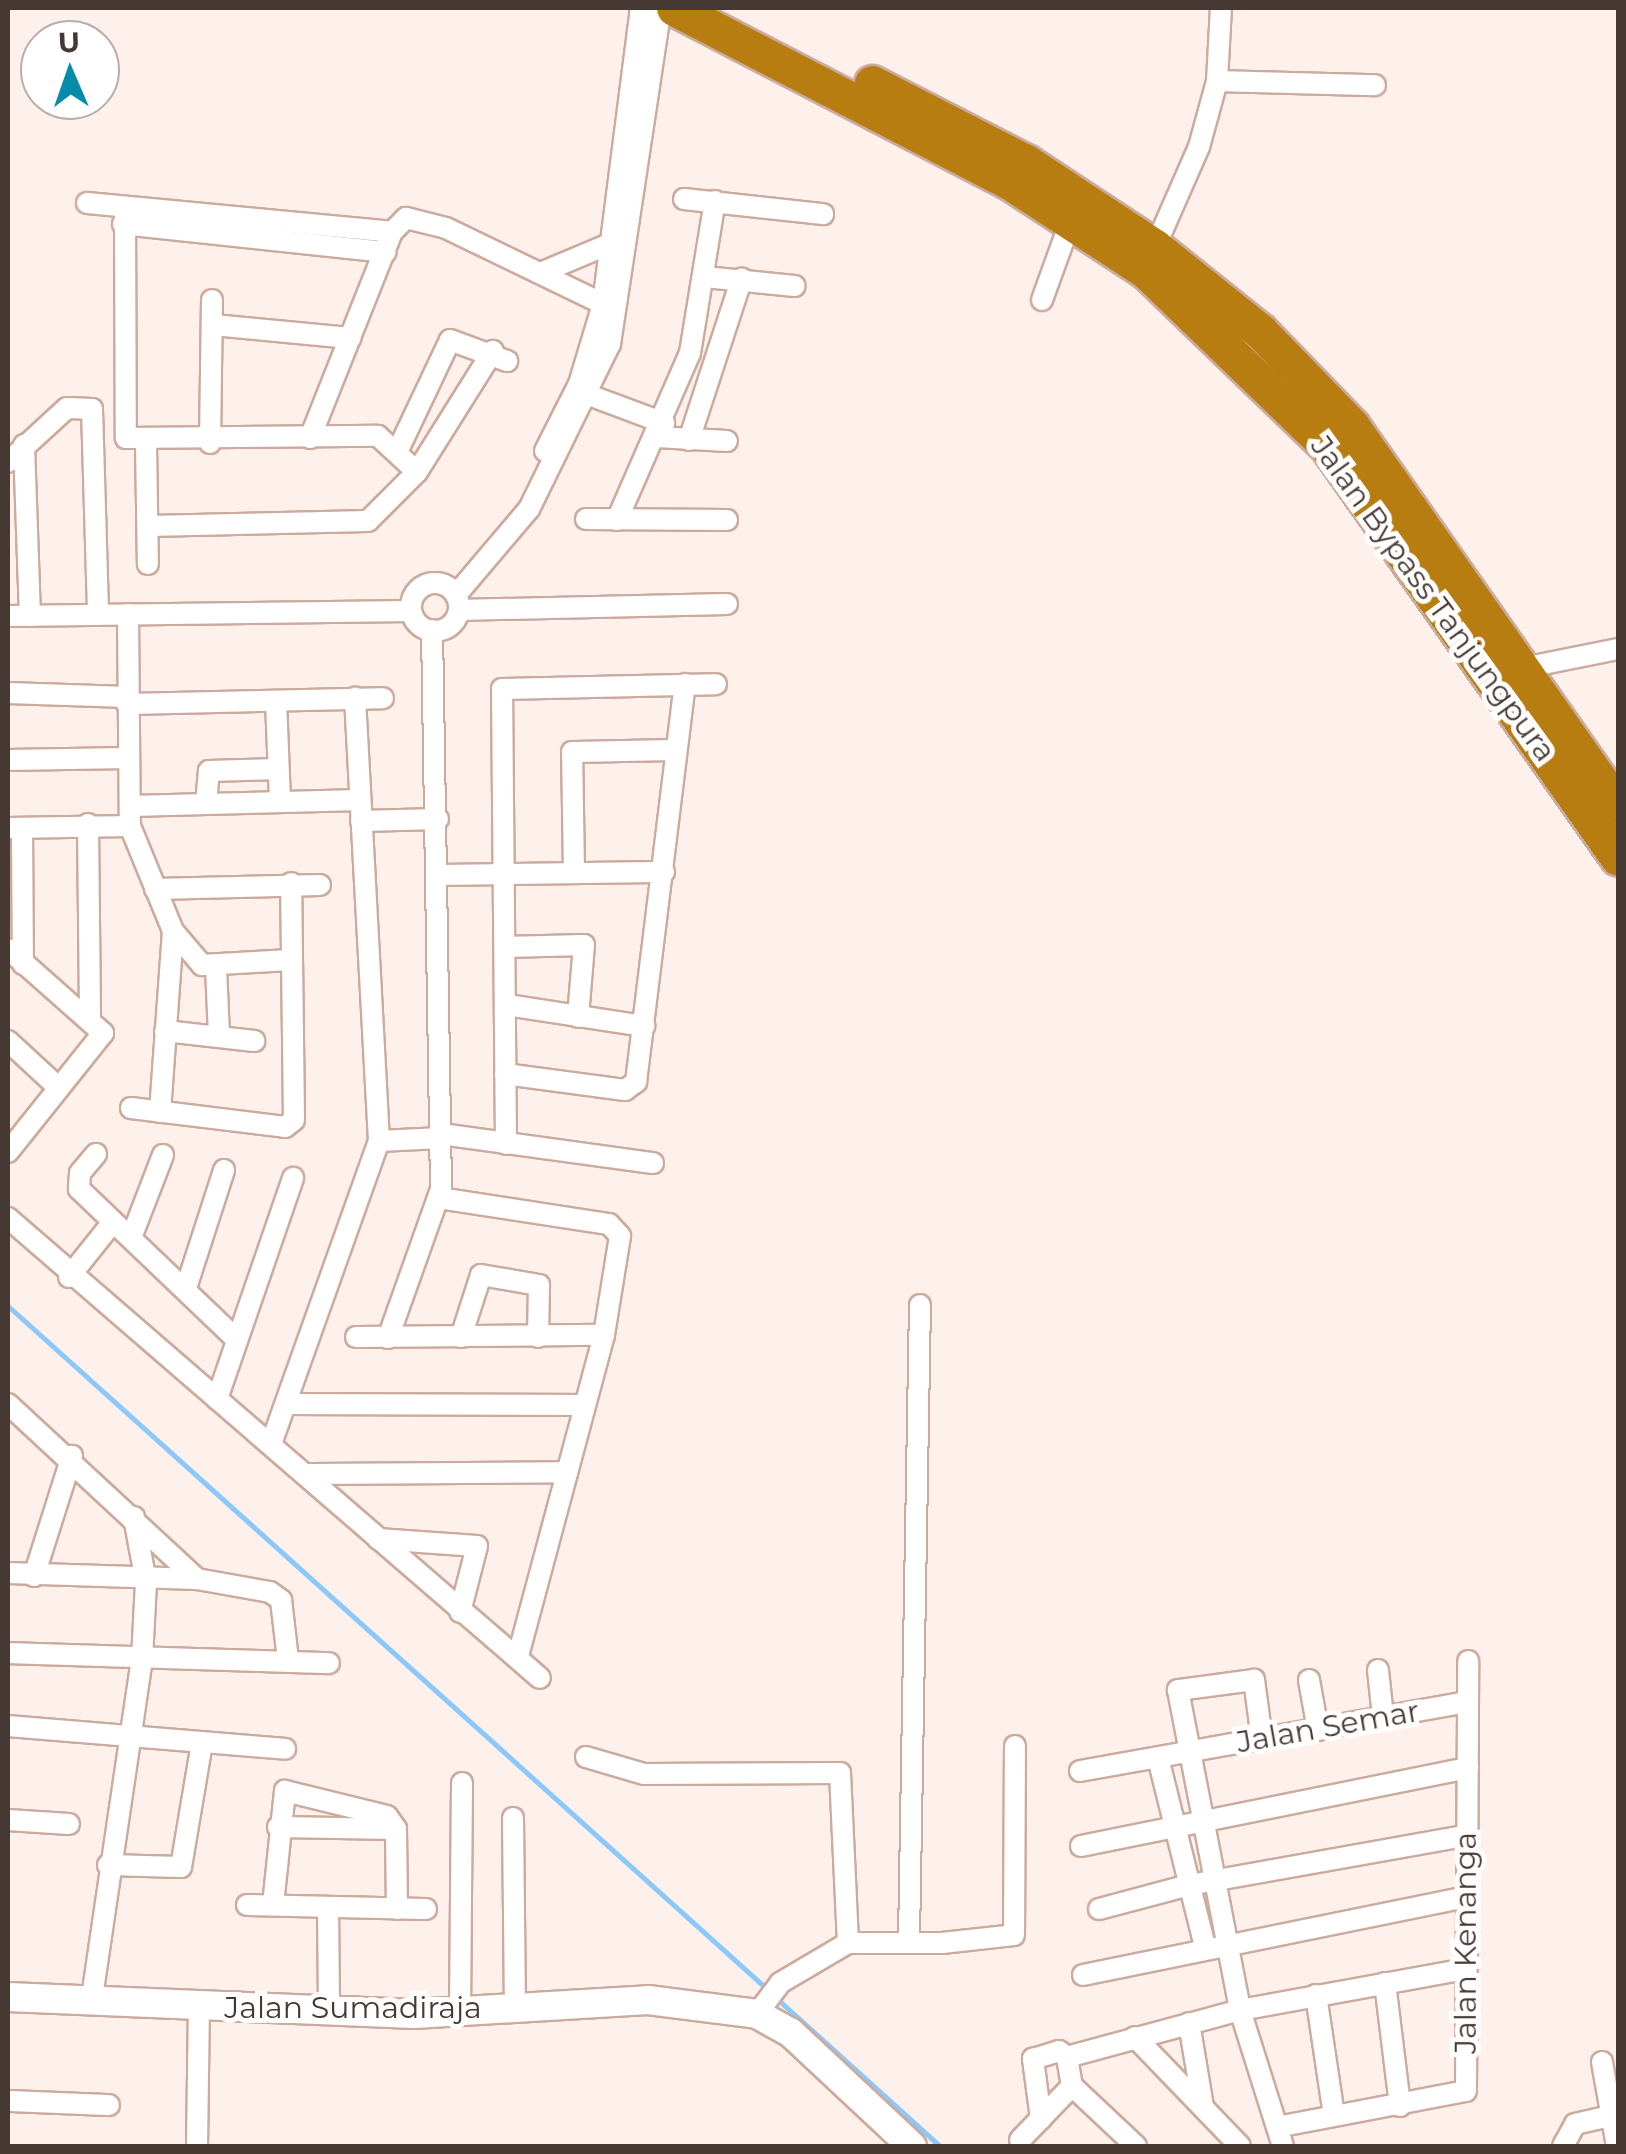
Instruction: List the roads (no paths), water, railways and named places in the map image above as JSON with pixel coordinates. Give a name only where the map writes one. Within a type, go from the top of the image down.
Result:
[{"type":"highway","name":"Jalan Bypass Tanjungpura","points":[[674,8],[1071,220],[1147,272],[1327,446],[1618,858]]},
{"type":"highway","name":"Jalan Bypass Tanjungpura","points":[[724,8],[1026,162],[1154,246],[1260,330],[1352,426],[1618,806]]},
{"type":"street","points":[[432,630],[446,628],[455,597],[518,504],[583,393],[620,308],[621,239],[641,8]]},
{"type":"street","points":[[583,393],[621,239],[661,8]]},
{"type":"street","points":[[1154,246],[1188,178],[1217,81],[1221,8]]},
{"type":"street","points":[[1217,81],[1375,85]]},
{"type":"street","points":[[684,199],[824,214]]},
{"type":"street","points":[[618,520],[690,353],[715,201]]},
{"type":"street","points":[[87,203],[124,216],[389,242]]},
{"type":"street","points":[[124,216],[124,432],[146,443],[378,436],[399,448],[417,472]]},
{"type":"street","points":[[310,438],[389,242],[416,218],[545,272],[603,304]]},
{"type":"street","points":[[1042,300],[1071,220]]},
{"type":"street","points":[[545,272],[621,239]]},
{"type":"street","points":[[705,277],[795,286]]},
{"type":"street","points":[[689,440],[742,278]]},
{"type":"street","points":[[210,443],[212,300]]},
{"type":"street","points":[[213,325],[350,338]]},
{"type":"street","points":[[149,526],[368,520],[417,472],[500,356],[450,340],[399,448]]},
{"type":"street","points":[[583,393],[689,440],[728,441]]},
{"type":"street","points":[[8,462],[22,438],[68,408],[86,406],[95,416],[98,615]]},
{"type":"street","points":[[22,438],[30,616]]},
{"type":"street","points":[[146,443],[148,564]]},
{"type":"street","points":[[586,520],[727,520]]},
{"type":"street","points":[[411,611],[419,589],[455,597],[727,604]]},
{"type":"street","points":[[8,616],[411,611],[432,630],[439,875],[440,1198],[388,1338]]},
{"type":"street","points":[[128,614],[130,816],[173,931],[195,961],[216,966],[290,960]]},
{"type":"street","points":[[1523,668],[1618,650]]},
{"type":"street","points":[[505,1074],[632,1088],[644,1026],[685,684]]},
{"type":"street","points":[[506,1144],[504,687],[716,684]]},
{"type":"street","points":[[8,692],[126,700],[384,698]]},
{"type":"street","points":[[271,1444],[290,1404],[379,1141],[354,698]]},
{"type":"street","points":[[276,701],[280,802]]},
{"type":"street","points":[[574,873],[572,752],[676,750]]},
{"type":"street","points":[[8,760],[127,758]]},
{"type":"street","points":[[206,804],[209,772],[278,768]]},
{"type":"street","points":[[8,1152],[102,1039],[90,1021],[15,956],[15,828],[88,824],[206,804],[360,800]]},
{"type":"street","points":[[362,821],[438,819]]},
{"type":"street","points":[[88,824],[90,1021]]},
{"type":"street","points":[[439,875],[664,872]]},
{"type":"street","points":[[131,1108],[284,1127],[294,1120],[291,883]]},
{"type":"street","points":[[155,890],[320,884]]},
{"type":"street","points":[[160,1112],[173,931]]},
{"type":"street","points":[[506,946],[584,946],[578,1017]]},
{"type":"street","points":[[216,966],[219,1037]]},
{"type":"street","points":[[507,1006],[644,1026]]},
{"type":"street","points":[[165,1032],[254,1041]]},
{"type":"street","points":[[9,1046],[59,1088]]},
{"type":"street","points":[[379,1141],[441,1136],[653,1163]]},
{"type":"street","points":[[96,1154],[80,1173],[79,1189],[236,1339]]},
{"type":"street","points":[[131,1238],[163,1155]]},
{"type":"street","points":[[186,1288],[224,1170]]},
{"type":"street","points":[[217,1399],[293,1178]]},
{"type":"street","points":[[440,1198],[617,1228],[604,1336],[518,1657]]},
{"type":"street","points":[[8,1218],[69,1276],[310,1474],[460,1612],[540,1678]]},
{"type":"street","points":[[69,1276],[114,1222]]},
{"type":"street","points":[[461,1337],[481,1275],[542,1288],[538,1337]]},
{"type":"street","points":[[910,1939],[920,1305]]},
{"type":"street","points":[[356,1337],[604,1336]]},
{"type":"street","points":[[8,1404],[72,1456],[197,1579]]},
{"type":"street","points":[[290,1404],[585,1405]]},
{"type":"street","points":[[34,1576],[72,1456]]},
{"type":"street","points":[[310,1474],[567,1472]]},
{"type":"street","points":[[91,2004],[126,1732],[142,1659],[146,1582],[134,1518]]},
{"type":"street","points":[[378,1539],[478,1546],[460,1612]]},
{"type":"street","points":[[8,1574],[146,1582],[197,1579],[276,1594],[288,1660]]},
{"type":"street","points":[[8,1653],[330,1663]]},
{"type":"street","name":"Jalan Kenanga","points":[[1280,2136],[1334,2116],[1466,2091],[1468,1661]]},
{"type":"street","points":[[1378,1670],[1383,1717]]},
{"type":"street","points":[[1262,1739],[1254,1680],[1181,1688],[1176,1698],[1220,1879],[1240,2010],[1280,2136]]},
{"type":"street","points":[[1309,1680],[1318,1730]]},
{"type":"street","name":"Jalan Semar","points":[[1080,1772],[1468,1702]]},
{"type":"street","points":[[8,1726],[126,1732],[202,1744],[284,1750]]},
{"type":"street","points":[[108,1864],[181,1866],[202,1744]]},
{"type":"street","points":[[912,2146],[762,2008],[780,1982],[848,1942],[1014,1935],[1015,1746]]},
{"type":"street","points":[[586,1757],[644,1774],[840,1773],[848,1942]]},
{"type":"street","points":[[1158,1758],[1204,1946]]},
{"type":"street","points":[[1081,1846],[1203,1816],[1468,1768]]},
{"type":"street","points":[[460,2012],[462,1783]]},
{"type":"street","points":[[273,1905],[278,1828],[286,1791],[380,1812],[396,1829],[396,1909]]},
{"type":"street","points":[[513,1818],[515,2007]]},
{"type":"street","points":[[8,1820],[69,1824]]},
{"type":"street","points":[[278,1828],[396,1829]]},
{"type":"street","points":[[1099,1909],[1189,1884],[1465,1836]]},
{"type":"street","points":[[1083,1974],[1230,1940],[1465,1897]]},
{"type":"street","points":[[247,1905],[426,1909]]},
{"type":"street","points":[[328,1907],[329,2010]]},
{"type":"street","points":[[1067,2057],[1240,2010],[1465,1969]]},
{"type":"street","points":[[1384,1983],[1400,2106]]},
{"type":"street","points":[[1316,1995],[1334,2116]]},
{"type":"street","name":"Jalan Sumadiraja","points":[[8,1997],[91,2004],[460,2012],[648,2000],[762,2008]]},
{"type":"street","points":[[197,2146],[200,2007]]},
{"type":"street","points":[[1190,2023],[1202,2107]]},
{"type":"street","points":[[1135,2037],[1240,2146]]},
{"type":"street","points":[[1042,2119],[1033,2059],[1059,2051],[1067,2057],[1072,2086],[1136,2146]]},
{"type":"street","points":[[1602,2062],[1617,2146]]},
{"type":"street","points":[[1020,2140],[1072,2086]]},
{"type":"street","points":[[8,2101],[109,2106]]},
{"type":"street","points":[[1563,2146],[1575,2124],[1611,2116]]},
{"type":"waterway","points":[[8,1306],[767,1989]]},
{"type":"waterway","points":[[775,1997],[940,2146]]}]
